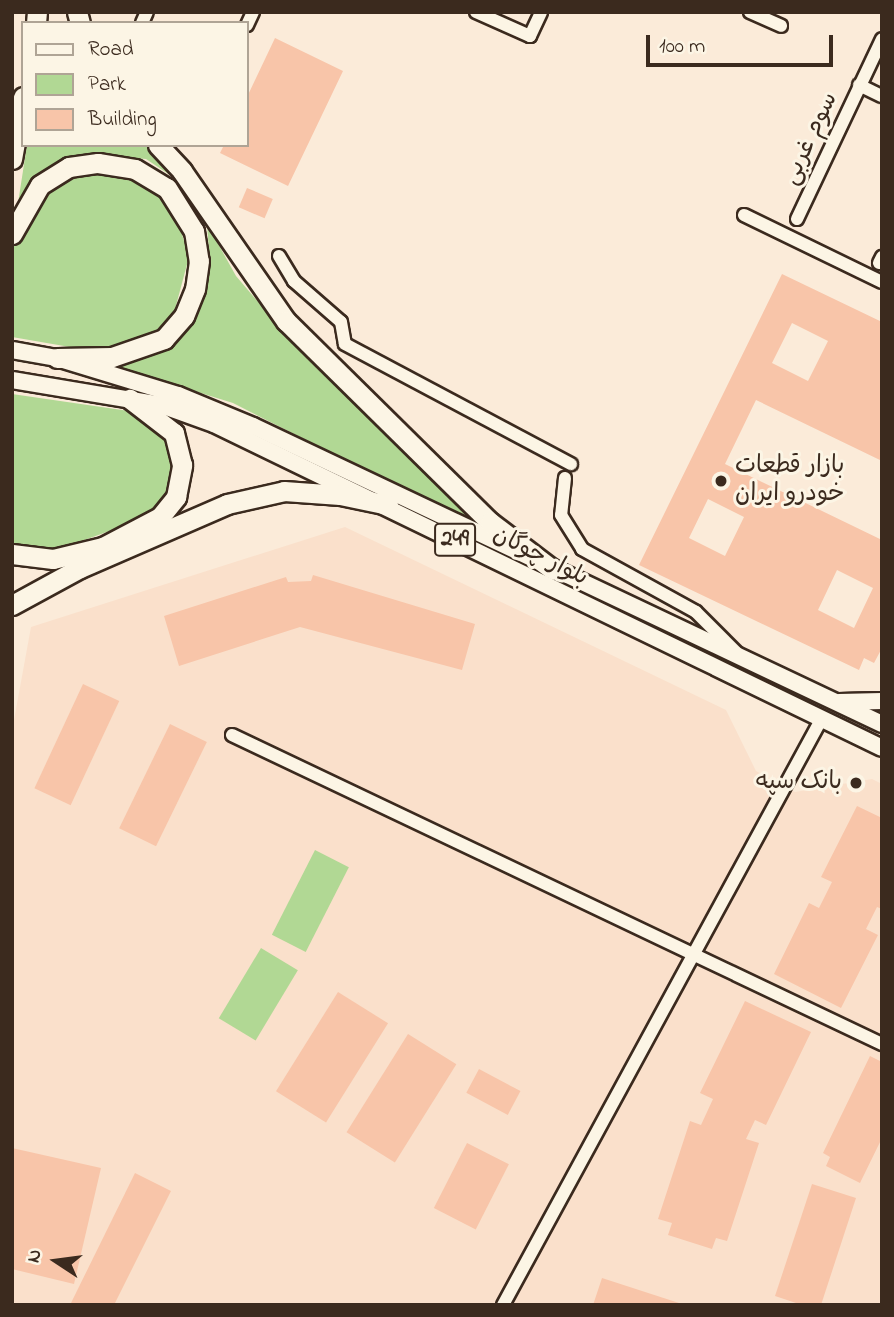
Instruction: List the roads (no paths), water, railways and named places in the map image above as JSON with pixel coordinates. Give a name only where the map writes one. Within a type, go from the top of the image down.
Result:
[{"type":"highway","points":[[12,159],[21,108]]},
{"type":"highway","points":[[160,147],[182,171],[286,321],[490,522],[553,570]]},
{"type":"highway","points":[[12,234],[40,185],[69,167],[98,163],[135,169],[167,188],[194,231],[199,261],[195,289],[184,316],[164,339],[112,357],[57,358]]},
{"type":"highway","points":[[12,554],[33,559],[75,555],[160,517],[176,497],[181,449],[174,433],[130,399]]},
{"type":"highway","points":[[12,605],[80,568],[227,504],[284,491],[340,495],[387,505]]},
{"type":"main road","name":"بلوار چوگان","points":[[12,350],[57,358],[178,395],[253,426],[882,724]]},
{"type":"main road","name":"بلوار چوگان","points":[[12,380],[130,399],[214,424],[387,505],[882,748]]},
{"type":"main road","points":[[837,702],[882,701]]},
{"type":"street","points":[[476,12],[530,36],[541,12]]},
{"type":"street","points":[[751,12],[781,26]]},
{"type":"street","name":"سوم غربی","points":[[797,219],[882,39]]},
{"type":"street","points":[[859,85],[882,96]]},
{"type":"street","points":[[744,215],[882,282]]},
{"type":"street","points":[[279,256],[294,281],[341,321],[345,344],[571,464]]},
{"type":"street","points":[[565,478],[561,515],[582,549],[696,612],[743,659]]},
{"type":"street","points":[[503,1305],[822,718]]},
{"type":"street","points":[[232,735],[882,1044]]},
{"type":"place","name":"بازار قطعات خودرو ایران","points":[[721,481]]},
{"type":"place","name":"بانک سپه","points":[[856,783]]}]
